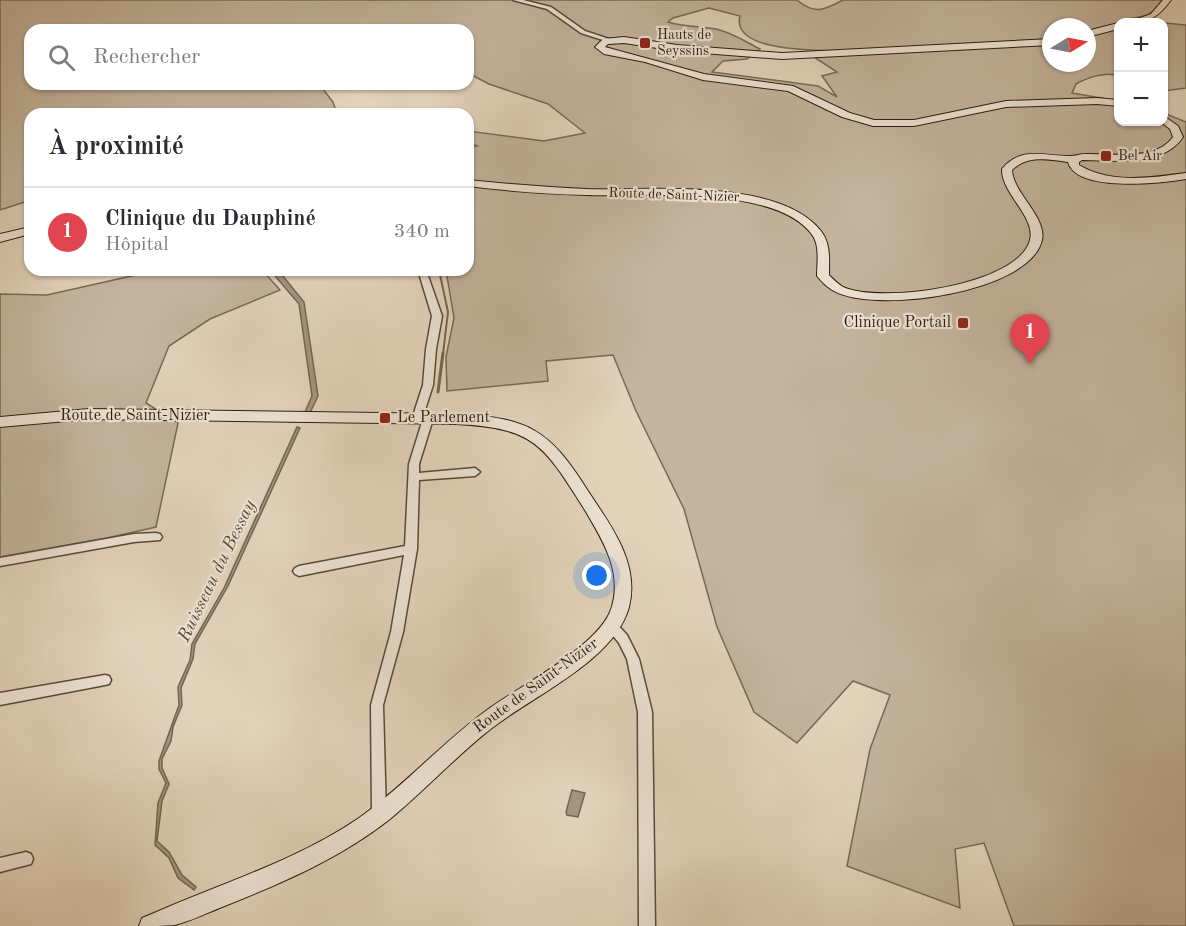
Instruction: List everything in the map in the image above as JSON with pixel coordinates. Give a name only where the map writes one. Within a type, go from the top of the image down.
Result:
[{"type":"main road","points":[[1147,18],[1154,16],[1167,0]]},
{"type":"main road","points":[[1096,32],[1114,27]]},
{"type":"main road","points":[[1042,42],[782,56],[609,40],[599,47],[603,51],[647,60],[713,79],[790,88],[846,115],[873,123],[914,123],[1006,104],[1114,103]]},
{"type":"main road","points":[[1168,123],[1178,135],[1177,141],[1168,149],[1146,155],[1081,157],[1073,160],[1074,165],[1082,171],[1113,179],[1137,180],[1186,176]]},
{"type":"main road","name":"Route de Saint-Nizier","points":[[474,184],[537,190],[712,194],[761,202],[796,216],[816,231],[823,244],[823,276],[834,288],[854,294],[908,297],[944,294],[1018,265],[1030,254],[1036,242],[1035,231],[1006,173],[1014,161],[1045,156],[1073,160]]},
{"type":"main road","points":[[0,238],[24,232]]},
{"type":"main road","name":"Route de Saint-Nizier","points":[[0,422],[89,414],[475,419],[517,426],[538,437],[559,456],[610,537],[620,562],[622,598],[611,626],[595,645],[470,734],[407,792],[379,814],[350,835],[294,865],[175,913],[150,926]]},
{"type":"street","points":[[516,0],[549,9],[583,32],[609,40]]},
{"type":"street","points":[[379,814],[377,705],[396,632],[411,549],[414,464],[437,316],[424,276]]},
{"type":"street","points":[[415,477],[475,472]]},
{"type":"street","points":[[0,562],[134,538],[156,537]]},
{"type":"street","points":[[299,571],[411,549]]},
{"type":"street","points":[[611,626],[623,639],[633,659],[645,712],[647,926]]},
{"type":"street","points":[[0,699],[105,680]]},
{"type":"street","points":[[0,865],[26,860]]},
{"type":"shaded area","points":[[0,0],[797,0],[809,8],[820,9],[843,0],[1162,0],[1147,15],[1114,18],[1114,75],[1103,75],[1085,80],[1076,84],[1072,93],[1114,100],[1114,126],[1168,126],[1168,115],[1186,122],[1186,926],[1014,926],[984,843],[955,849],[960,908],[847,866],[870,749],[890,695],[853,681],[797,743],[754,712],[717,627],[684,509],[636,411],[613,355],[546,361],[548,381],[447,391],[446,357],[454,318],[447,276],[474,276],[474,147],[477,146],[474,145],[474,132],[544,141],[585,133],[548,104],[489,84],[474,76],[474,24],[24,24],[24,90],[324,90],[335,108],[24,108],[24,202],[0,210]],"holes":[[[709,8],[740,16],[741,28],[750,37],[764,44],[802,50],[848,51],[849,55],[814,57],[837,72],[822,76],[837,97],[818,86],[712,72],[723,61],[747,59],[760,49],[722,31],[668,22],[673,18]]]},
{"type":"shaded area","points":[[1168,23],[1186,25],[1186,88],[1168,90]]},
{"type":"shaded area","points":[[131,276],[267,276],[280,290],[210,319],[169,346],[146,403],[178,423],[156,527],[0,557],[0,294],[47,295]]},
{"type":"shaded area","points":[[275,276],[283,276],[304,302],[318,396],[310,413],[305,412],[312,396],[299,304]]},
{"type":"shaded area","points":[[297,427],[300,428],[228,586],[195,644],[193,659],[181,688],[182,705],[173,727],[171,741],[162,759],[162,768],[169,784],[162,801],[157,841],[169,852],[182,875],[196,887],[194,890],[178,878],[169,858],[155,845],[158,803],[166,783],[159,769],[159,761],[179,705],[178,687],[190,660],[192,644],[224,588]]},
{"type":"shaded area","points":[[572,790],[585,793],[578,817],[567,815],[566,812]]},
{"type":"waterway","points":[[440,276],[448,312],[443,354]]},
{"type":"waterway","points":[[438,392],[443,353]]},
{"type":"place","name":"Hauts de Seyssins","points":[[645,43]]},
{"type":"place","name":"Bel Air","points":[[1106,156]]},
{"type":"place","name":"Clinique Portail","points":[[963,323]]},
{"type":"place","name":"Clinique du Dauphiné","points":[[1030,364]]},
{"type":"place","name":"Le Parlement","points":[[385,418]]},
{"type":"water label","name":"Ruisseau du Bessay","points":[[217,571]]}]
